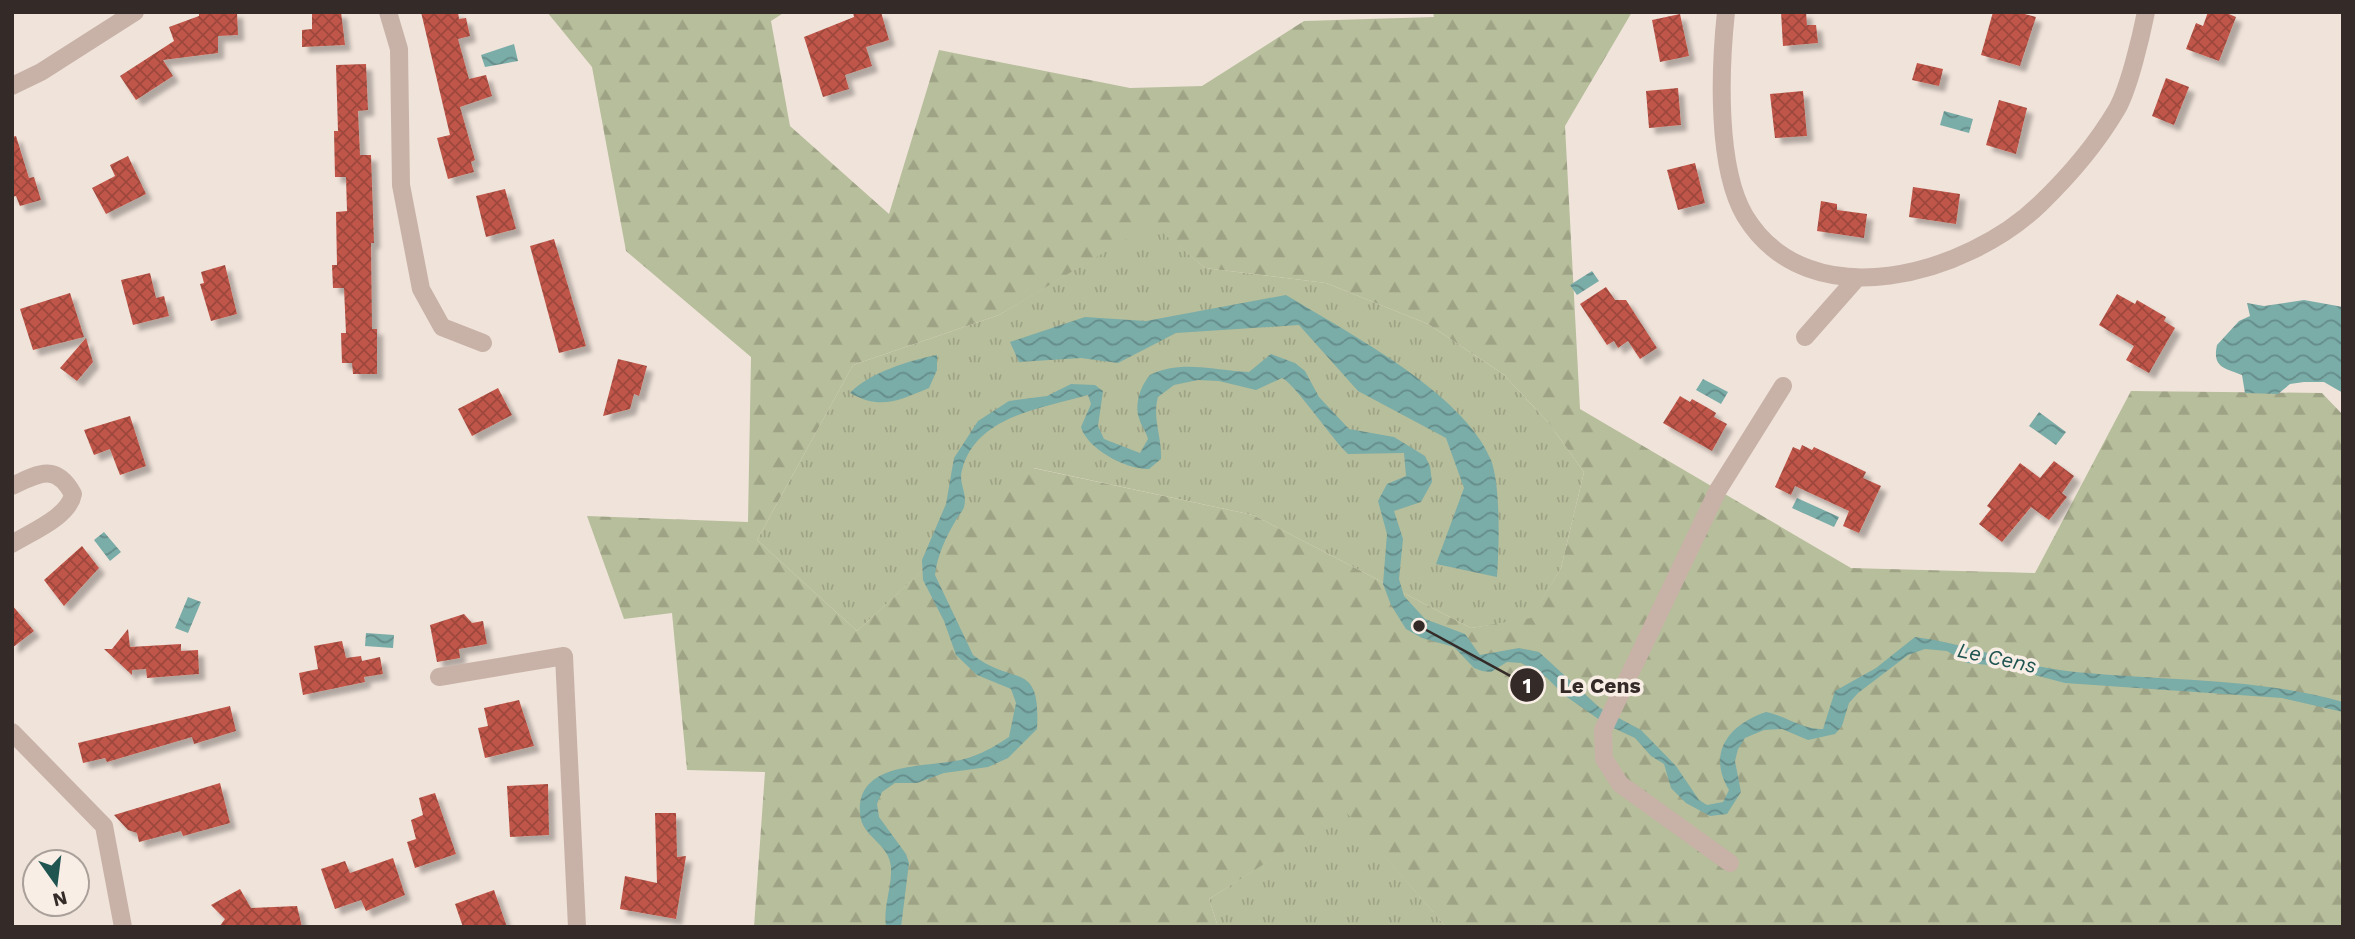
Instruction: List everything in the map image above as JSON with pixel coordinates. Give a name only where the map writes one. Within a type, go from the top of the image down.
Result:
[{"type":"street","points":[[12,86],[41,72],[135,12]]},
{"type":"street","points":[[388,12],[399,49],[401,185],[421,289],[442,327],[482,343]]},
{"type":"street","points":[[1726,12],[1723,46],[1726,162],[1746,217],[1767,240],[1798,265],[1827,275],[1857,278],[1877,278],[1928,267],[1986,244],[2039,205],[2083,156],[2118,107],[2146,12]]},
{"type":"street","points":[[1805,337],[1857,278]]},
{"type":"street","points":[[1730,863],[1620,784],[1604,759],[1603,730],[1718,490],[1783,386]]},
{"type":"street","points":[[12,486],[33,476],[55,474],[67,482],[73,494],[71,504],[63,512],[12,544]]},
{"type":"street","points":[[439,677],[564,656],[577,927]]},
{"type":"street","points":[[12,732],[104,826],[123,927]]},
{"type":"green space","points":[[547,12],[785,12],[771,21],[790,126],[889,214],[939,50],[1130,88],[1202,86],[1304,21],[1434,17],[1433,12],[1632,12],[1565,126],[1580,409],[1851,568],[2035,573],[2131,391],[2322,393],[2343,415],[2343,927],[1446,927],[1346,812],[1209,899],[1218,927],[754,927],[765,772],[687,770],[672,613],[624,619],[587,516],[748,522],[751,357],[626,251],[592,67]],"holes":[[[1152,224],[1205,268],[1326,283],[1428,324],[1503,374],[1548,422],[1584,472],[1561,568],[1531,618],[1471,628],[1253,515],[1033,468],[857,631],[757,540],[853,365],[999,315]]]},
{"type":"green space","points":[[1152,223],[1205,268],[1326,283],[1428,324],[1503,374],[1548,422],[1584,472],[1561,568],[1531,619],[1471,628],[1253,515],[1034,468],[857,631],[757,540],[853,365],[999,315]]},
{"type":"green space","points":[[1346,811],[1446,927],[1218,927],[1209,899]]},
{"type":"water","points":[[514,44],[518,61],[485,67],[481,55]]},
{"type":"water","points":[[1944,111],[1973,119],[1969,133],[1940,125]]},
{"type":"water","points":[[1592,271],[1599,281],[1577,295],[1570,285]]},
{"type":"water","points":[[1286,295],[1401,366],[1456,411],[1477,435],[1491,460],[1496,485],[1499,535],[1497,577],[1436,564],[1464,488],[1446,438],[1358,391],[1299,325],[1176,333],[1118,363],[1081,358],[1019,362],[1010,342],[1085,317],[1146,321]]},
{"type":"water","points":[[2304,300],[2343,307],[2343,393],[2324,382],[2304,382],[2290,384],[2278,394],[2245,393],[2242,375],[2218,363],[2217,345],[2239,321],[2250,316],[2247,303],[2264,306]]},
{"type":"water","points":[[1271,354],[1295,363],[1305,371],[1319,397],[1349,429],[1394,437],[1425,456],[1430,466],[1432,482],[1421,502],[1394,511],[1403,539],[1399,579],[1404,596],[1425,619],[1465,634],[1480,655],[1519,648],[1539,652],[1600,708],[1641,730],[1676,766],[1699,800],[1707,805],[1723,802],[1729,790],[1720,764],[1721,752],[1725,742],[1741,724],[1766,712],[1823,729],[1835,691],[1876,668],[1915,637],[2067,671],[2277,688],[2343,702],[2343,712],[2282,698],[2065,683],[2000,666],[1967,663],[1947,651],[1925,649],[1908,655],[1858,693],[1849,703],[1842,726],[1835,734],[1808,740],[1782,729],[1764,730],[1745,738],[1735,761],[1741,792],[1727,814],[1710,816],[1686,803],[1671,788],[1664,764],[1651,756],[1635,738],[1607,725],[1564,695],[1545,676],[1521,663],[1507,662],[1491,672],[1482,671],[1474,668],[1454,647],[1422,638],[1406,629],[1391,605],[1383,584],[1387,534],[1378,501],[1387,484],[1406,476],[1404,453],[1348,454],[1282,378],[1256,390],[1219,381],[1198,380],[1174,385],[1158,397],[1156,412],[1161,459],[1149,469],[1140,468],[1109,457],[1085,435],[1081,427],[1091,404],[1088,395],[1032,410],[996,426],[981,437],[962,470],[964,507],[942,547],[935,575],[973,655],[1029,683],[1037,707],[1037,729],[1008,758],[988,767],[944,773],[917,783],[895,783],[882,792],[877,804],[879,817],[906,854],[909,863],[901,927],[886,927],[891,868],[886,852],[862,822],[862,795],[871,782],[884,774],[919,765],[971,757],[1000,743],[1009,737],[1016,703],[1011,689],[977,675],[956,655],[944,621],[923,580],[922,560],[946,504],[954,458],[978,421],[1009,401],[1047,396],[1071,384],[1095,385],[1103,391],[1098,426],[1104,439],[1140,453],[1148,439],[1139,418],[1138,401],[1141,389],[1150,375],[1162,370],[1187,367],[1249,372]]},
{"type":"water","points":[[937,355],[937,370],[929,388],[889,402],[871,401],[850,393],[868,379],[890,368]]},
{"type":"water","points":[[1703,379],[1728,392],[1721,404],[1696,390]]},
{"type":"water","points":[[2039,412],[2066,432],[2056,445],[2029,426]]},
{"type":"water","points":[[1797,498],[1839,517],[1834,527],[1792,508]]},
{"type":"water","points":[[104,532],[121,552],[110,561],[94,540]]},
{"type":"water","points":[[188,597],[201,602],[188,633],[175,628]]},
{"type":"water","points":[[366,633],[394,635],[393,648],[365,646]]},
{"type":"building","points":[[199,12],[237,12],[238,35],[218,36],[218,53],[163,60],[173,76],[136,100],[120,76],[174,41],[169,27],[199,16]]},
{"type":"building","points":[[312,12],[341,12],[345,45],[302,47],[302,30],[312,29]]},
{"type":"building","points":[[421,12],[458,12],[459,19],[466,18],[470,36],[458,39],[469,79],[486,75],[492,96],[460,107],[475,160],[471,162],[474,172],[448,179],[437,138],[450,135]]},
{"type":"building","points":[[853,12],[881,12],[889,40],[866,47],[872,66],[845,75],[849,89],[823,97],[804,37],[854,17]]},
{"type":"building","points":[[1781,12],[1806,12],[1807,25],[1816,25],[1818,43],[1783,46]]},
{"type":"building","points":[[1993,12],[2017,12],[2036,17],[2020,66],[1981,55]]},
{"type":"building","points":[[2208,12],[2224,12],[2236,17],[2219,61],[2186,49],[2196,23],[2203,26]]},
{"type":"building","points":[[1680,14],[1689,56],[1660,62],[1652,20]]},
{"type":"building","points":[[1917,63],[1943,69],[1939,86],[1912,80]]},
{"type":"building","points":[[366,64],[368,110],[358,111],[360,155],[371,155],[374,243],[371,243],[372,329],[377,329],[377,374],[353,374],[352,363],[342,363],[341,333],[346,333],[344,288],[333,288],[332,265],[337,265],[336,212],[347,211],[346,177],[335,177],[334,131],[338,131],[336,65]]},
{"type":"building","points":[[2166,78],[2189,87],[2174,125],[2152,116]]},
{"type":"building","points":[[1678,88],[1681,125],[1649,128],[1646,91]]},
{"type":"building","points":[[1803,91],[1807,136],[1775,138],[1770,94]]},
{"type":"building","points":[[1999,100],[2027,108],[2016,154],[1986,145]]},
{"type":"building","points":[[16,136],[29,178],[34,177],[41,200],[20,206],[16,196],[12,197],[12,137]]},
{"type":"building","points":[[128,156],[146,194],[106,214],[92,188],[115,176],[110,165]]},
{"type":"building","points":[[1695,163],[1705,203],[1678,210],[1667,170]]},
{"type":"building","points":[[1913,187],[1960,194],[1956,224],[1909,217]]},
{"type":"building","points":[[505,189],[516,229],[486,237],[476,196]]},
{"type":"building","points":[[1821,201],[1837,204],[1837,210],[1867,214],[1864,238],[1817,231]]},
{"type":"building","points":[[554,239],[586,346],[559,353],[530,246]]},
{"type":"building","points":[[225,265],[237,314],[211,321],[200,284],[204,283],[201,272]]},
{"type":"building","points":[[150,273],[156,298],[164,296],[169,316],[133,325],[121,280]]},
{"type":"building","points":[[1606,287],[1615,300],[1626,300],[1657,348],[1640,359],[1628,341],[1618,348],[1614,341],[1607,345],[1580,304]]},
{"type":"building","points":[[70,293],[84,337],[33,350],[20,309]]},
{"type":"building","points":[[2117,294],[2135,304],[2137,300],[2166,317],[2164,321],[2175,328],[2149,373],[2126,360],[2134,346],[2099,325]]},
{"type":"building","points":[[86,338],[93,362],[77,381],[60,368]]},
{"type":"building","points":[[618,359],[647,366],[639,396],[634,394],[630,409],[603,416]]},
{"type":"building","points":[[498,388],[512,415],[472,436],[458,409]]},
{"type":"building","points":[[1680,396],[1708,408],[1716,413],[1714,417],[1727,424],[1712,451],[1663,423]]},
{"type":"building","points":[[130,416],[146,466],[120,475],[110,449],[94,455],[84,430]]},
{"type":"building","points":[[1802,445],[1812,450],[1814,447],[1866,472],[1863,478],[1881,486],[1859,533],[1843,526],[1849,511],[1795,486],[1791,495],[1775,487],[1793,447],[1800,450]]},
{"type":"building","points":[[2054,461],[2074,476],[2062,493],[2067,497],[2049,520],[2031,507],[2002,542],[1979,524],[1991,509],[1987,506],[2020,463],[2040,478]]},
{"type":"building","points":[[82,546],[99,568],[64,606],[44,580]]},
{"type":"building","points":[[12,605],[34,631],[12,648]]},
{"type":"building","points":[[464,614],[472,623],[483,621],[487,644],[459,649],[460,658],[437,662],[430,625]]},
{"type":"building","points":[[128,629],[130,647],[181,644],[181,651],[198,650],[199,674],[147,678],[146,669],[132,670],[132,675],[104,649],[112,649]]},
{"type":"building","points":[[342,641],[346,658],[361,656],[362,661],[380,657],[383,674],[364,677],[365,682],[303,695],[299,673],[318,669],[314,646]]},
{"type":"building","points":[[519,700],[534,746],[485,758],[478,728],[488,726],[484,708]]},
{"type":"building","points":[[230,706],[236,731],[194,744],[192,737],[107,762],[105,758],[83,763],[78,743]]},
{"type":"building","points":[[220,783],[230,823],[183,836],[181,831],[139,842],[137,833],[128,830],[114,815]]},
{"type":"building","points":[[548,784],[549,835],[510,837],[507,786]]},
{"type":"building","points":[[435,793],[456,854],[415,868],[407,842],[416,839],[411,820],[423,815],[419,798]]},
{"type":"building","points":[[655,813],[676,813],[677,857],[686,856],[676,919],[620,909],[625,876],[657,883]]},
{"type":"building","points":[[393,858],[405,895],[366,911],[361,900],[335,909],[321,869],[345,861],[350,873]]},
{"type":"building","points":[[240,889],[251,908],[297,906],[302,927],[219,927],[225,919],[211,905]]},
{"type":"building","points":[[494,890],[507,927],[463,927],[455,904]]},
{"type":"place","name":"Le Cens","points":[[1419,626]]}]
